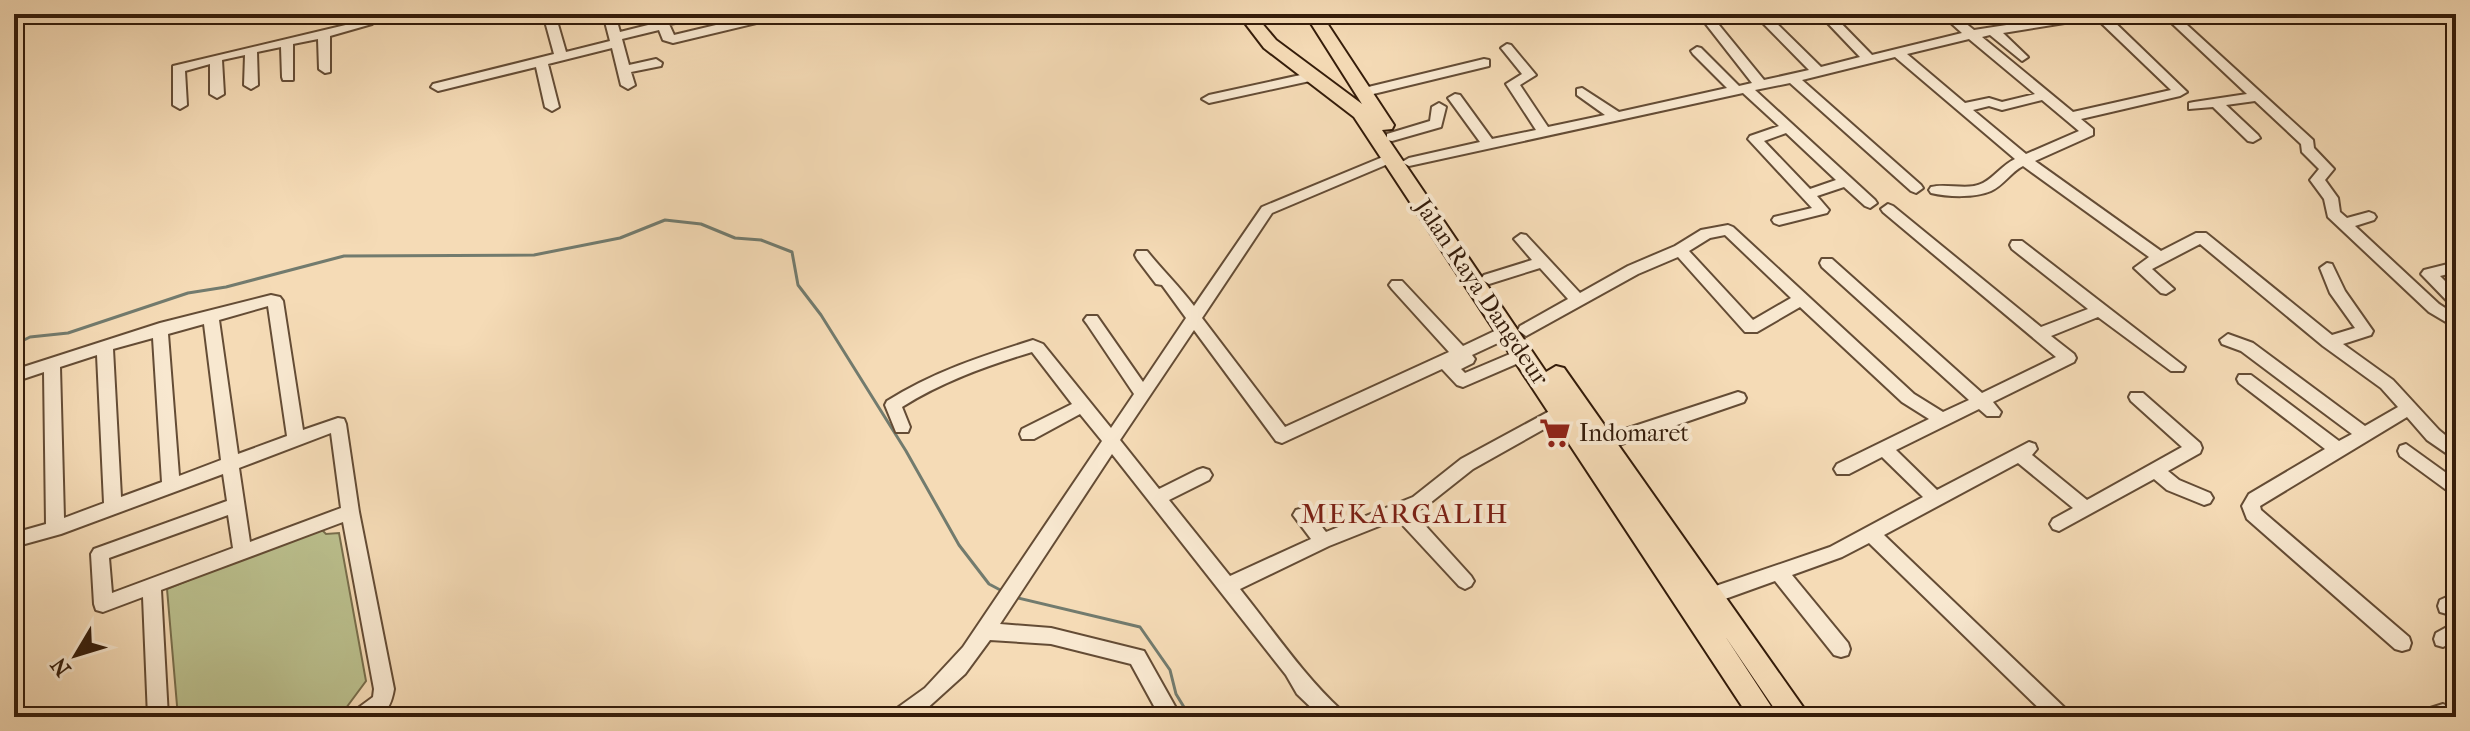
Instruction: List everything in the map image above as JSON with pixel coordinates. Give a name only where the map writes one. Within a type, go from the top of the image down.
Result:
[{"type":"highway","name":"Jalan Raya Dangdeur","points":[[1247,15],[1270,45],[1347,97],[1397,152],[1489,279],[1518,339],[1604,443],[1796,717]]},
{"type":"highway","name":"Jalan Raya Dangdeur","points":[[1314,17],[1365,92],[1397,152],[1563,411],[1764,717]]},
{"type":"street","points":[[180,105],[178,69],[364,24],[368,21],[368,14]]},
{"type":"street","points":[[549,14],[561,57]]},
{"type":"street","points":[[609,14],[628,85]]},
{"type":"street","points":[[661,20],[667,37],[673,39],[778,14]]},
{"type":"street","points":[[1704,14],[1761,85]]},
{"type":"street","points":[[1760,14],[1818,72]]},
{"type":"street","points":[[1825,14],[1869,59]]},
{"type":"street","points":[[1936,190],[1985,188],[2023,159],[2088,132],[1947,14]]},
{"type":"street","points":[[1397,152],[1490,146],[1793,78],[1896,51],[2099,14],[2180,92],[2070,117]]},
{"type":"street","points":[[2168,14],[2308,143],[2307,149],[2327,169],[2317,180],[2331,198],[2331,212],[2434,308],[2456,322]]},
{"type":"street","points":[[438,87],[561,57],[616,40],[661,20],[690,17]]},
{"type":"street","points":[[1993,31],[2022,57]]},
{"type":"street","points":[[324,33],[325,69]]},
{"type":"street","points":[[287,42],[288,77]]},
{"type":"street","points":[[1507,48],[1530,75],[1513,84],[1545,134]]},
{"type":"street","points":[[251,50],[251,85]]},
{"type":"street","points":[[1697,51],[1870,203]]},
{"type":"street","points":[[1896,51],[2023,159],[2160,258]]},
{"type":"street","points":[[216,58],[217,94]]},
{"type":"street","points":[[541,63],[552,107]]},
{"type":"street","points":[[624,70],[656,63]]},
{"type":"street","points":[[1365,92],[1484,63]]},
{"type":"street","points":[[1209,99],[1314,76]]},
{"type":"street","points":[[1793,78],[1916,188]]},
{"type":"street","points":[[1582,92],[1617,117]]},
{"type":"street","points":[[1961,108],[1989,102],[2006,106],[2044,96]]},
{"type":"street","points":[[2194,106],[2257,97]]},
{"type":"street","points":[[1455,98],[1490,146]]},
{"type":"street","points":[[2216,103],[2253,138]]},
{"type":"street","points":[[900,717],[927,700],[965,663],[1269,208],[1397,152],[1436,124],[1439,107]]},
{"type":"street","points":[[1779,220],[1820,211],[1821,207],[1755,139],[1788,128]]},
{"type":"street","points":[[1810,194],[1845,182]]},
{"type":"street","points":[[1843,469],[1944,421],[1988,407],[2068,358],[1888,209]]},
{"type":"street","points":[[2344,224],[2369,217]]},
{"type":"street","points":[[1142,255],[1282,436],[1460,353],[1518,339],[1577,299],[1680,250],[1706,234],[1728,230],[1908,398],[1944,421]]},
{"type":"street","points":[[2166,289],[2141,268],[2201,237],[2329,342],[2387,384],[2433,435],[2456,453]]},
{"type":"street","points":[[1521,239],[1577,299]]},
{"type":"street","points":[[2017,245],[2177,367]]},
{"type":"street","points":[[1680,250],[1751,328],[1803,298]]},
{"type":"street","points":[[1489,279],[1542,262]]},
{"type":"street","points":[[1827,263],[1988,407]]},
{"type":"street","points":[[2456,267],[2429,274],[2456,301]]},
{"type":"street","points":[[2327,268],[2338,293],[2365,331],[2329,342]]},
{"type":"street","points":[[1397,285],[1460,353]]},
{"type":"street","points":[[14,376],[160,329],[211,318],[265,299],[275,301],[296,439]]},
{"type":"street","points":[[2040,334],[2100,310]]},
{"type":"street","points":[[211,318],[242,552]]},
{"type":"street","points":[[1092,320],[1143,395]]},
{"type":"street","points":[[160,329],[171,486]]},
{"type":"street","points":[[2228,340],[2247,347],[2366,435]]},
{"type":"street","points":[[902,427],[893,405],[920,388],[975,364],[1033,346],[1159,497],[1293,669],[1304,688],[1335,717]]},
{"type":"street","points":[[105,347],[113,507]]},
{"type":"street","points":[[52,363],[55,529]]},
{"type":"street","points":[[2245,379],[2337,449]]},
{"type":"street","points":[[2059,524],[2194,447],[2137,397]]},
{"type":"street","points":[[1604,443],[1738,398]]},
{"type":"street","points":[[1028,434],[1082,406]]},
{"type":"street","points":[[2402,643],[2253,514],[2255,499],[2409,408]]},
{"type":"street","points":[[1227,586],[1323,541],[1419,502],[1467,464],[1514,435],[1563,411]]},
{"type":"street","points":[[14,540],[55,529],[338,424],[350,512],[384,689],[382,702],[361,717]]},
{"type":"street","points":[[1884,449],[1937,500]]},
{"type":"street","points":[[2406,451],[2456,490]]},
{"type":"street","points":[[1711,596],[1836,552],[1873,535],[2024,452],[2085,508]]},
{"type":"street","points":[[2154,469],[2173,485],[2204,498]]},
{"type":"street","points":[[1159,497],[1203,475]]},
{"type":"street","points":[[235,505],[100,554],[103,604],[350,512]]},
{"type":"street","points":[[1400,510],[1465,581]]},
{"type":"street","points":[[1302,515],[1323,541]]},
{"type":"street","points":[[1873,535],[2061,717]]},
{"type":"street","points":[[1778,572],[1841,649]]},
{"type":"street","points":[[152,587],[158,717]]},
{"type":"street","points":[[986,631],[1051,636],[1137,657],[1171,717]]},
{"type":"green space","points":[[319,527],[326,534],[339,533],[366,681],[346,708],[327,717],[178,717],[167,589]]},
{"type":"waterway","points":[[14,345],[30,337],[68,333],[188,293],[226,287],[344,256],[534,255],[620,238],[665,220],[701,224],[735,238],[761,240],[792,252],[798,285],[821,315],[906,451],[959,545],[989,584],[1004,592]]},
{"type":"waterway","points":[[1014,597],[1140,627],[1170,670],[1176,694],[1190,717]]},
{"type":"waterway","points":[[2443,717],[2456,713]]},
{"type":"place","name":"Indomaret","points":[[1555,433]]},
{"type":"district","name":"MEKARGALIH","points":[[1405,513]]}]
